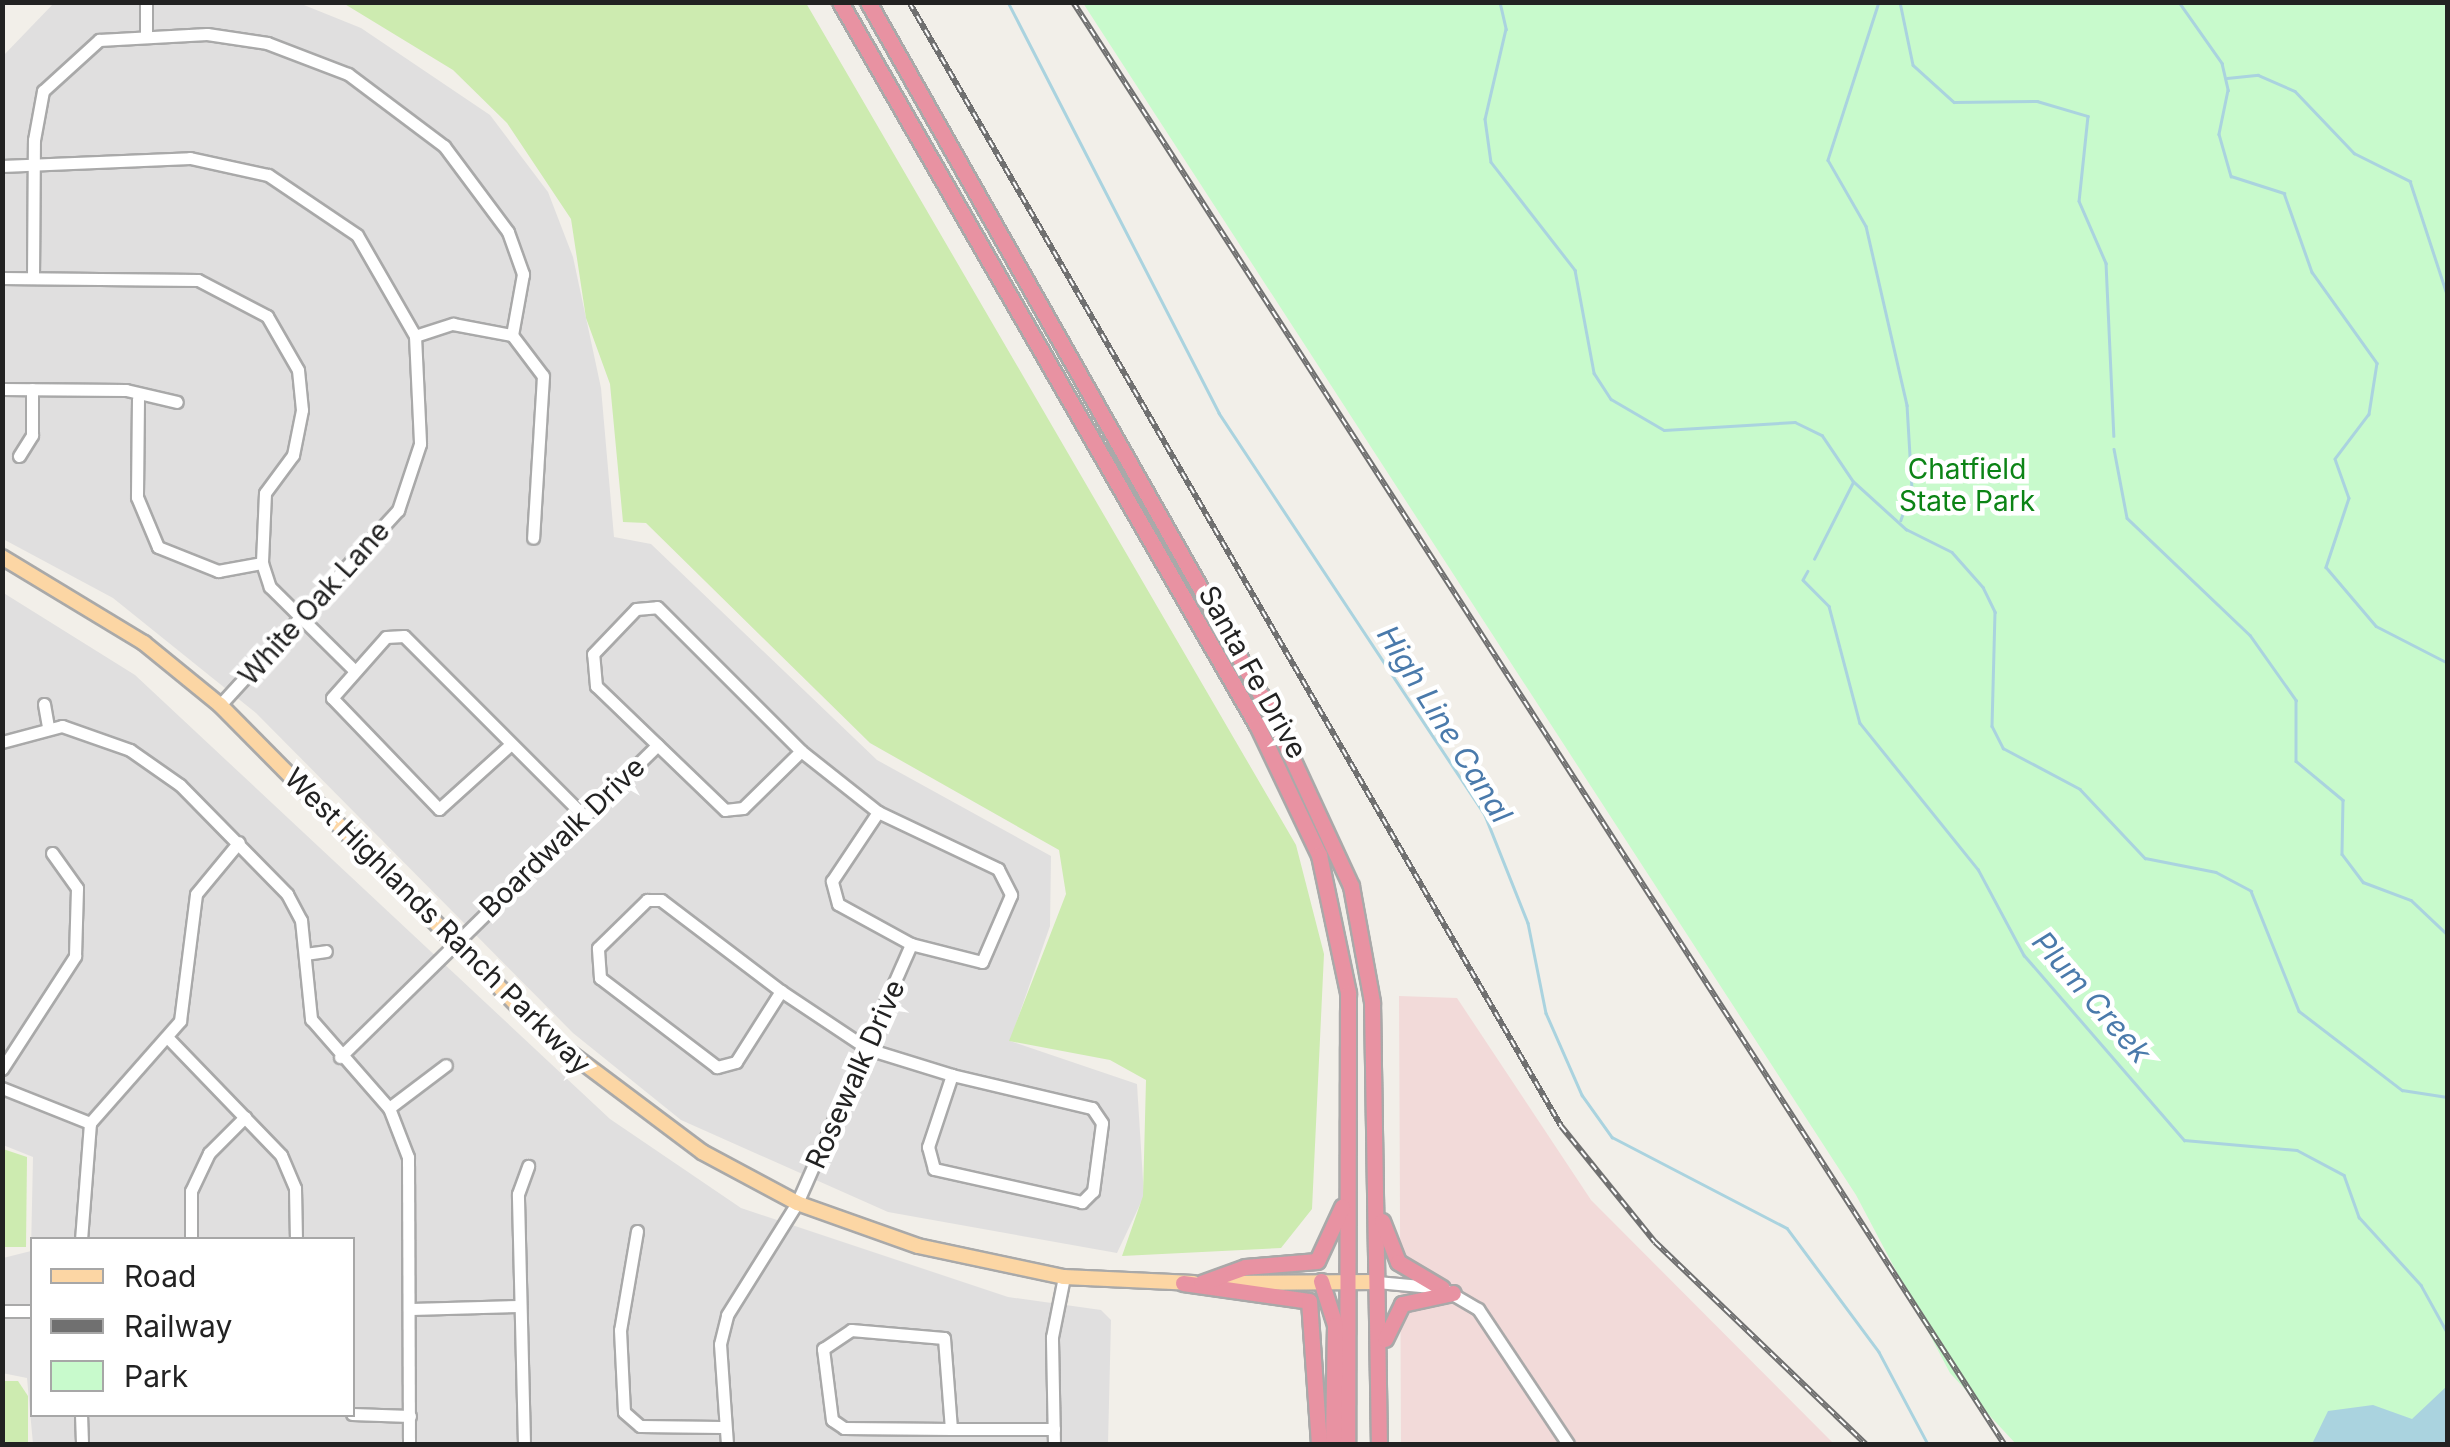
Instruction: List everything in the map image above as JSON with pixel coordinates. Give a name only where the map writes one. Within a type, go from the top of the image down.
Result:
[{"type":"highway","name":"Santa Fe Drive","points":[[840,2],[1257,725],[1307,828],[1345,958],[1346,1444]]},
{"type":"highway","name":"Santa Fe Drive","points":[[868,2],[1326,824],[1370,970],[1379,1444]]},
{"type":"highway","points":[[1375,1183],[1392,1254],[1447,1290]]},
{"type":"highway","points":[[1201,1282],[1245,1266],[1317,1261],[1348,1189]]},
{"type":"highway","points":[[1321,1281],[1335,1325],[1334,1444]]},
{"type":"highway","points":[[1183,1282],[1309,1301],[1319,1444]]},
{"type":"highway","points":[[1378,1368],[1402,1304],[1447,1290]]},
{"type":"main road","name":"West Highlands Ranch Parkway","points":[[2,557],[144,643],[220,705],[622,1100],[797,1203],[918,1246],[1064,1277],[1183,1282],[1377,1282]]},
{"type":"street","points":[[146,2],[146,32]]},
{"type":"street","points":[[33,278],[36,113],[63,64],[99,40],[146,32],[297,52],[370,86],[418,121],[508,232],[523,274],[512,335]]},
{"type":"street","name":"White Oak Lane","points":[[2,166],[190,158],[268,174],[357,235],[415,336],[424,405],[407,490],[386,529],[220,705]]},
{"type":"street","points":[[2,278],[198,280],[235,293],[278,329],[298,370],[302,410],[293,454],[266,493],[262,562],[270,588],[353,669]]},
{"type":"street","points":[[415,336],[453,324],[512,335],[543,376],[548,407],[533,538]]},
{"type":"street","points":[[2,389],[126,390],[138,399],[177,402]]},
{"type":"street","points":[[19,456],[32,435],[32,389]]},
{"type":"street","points":[[138,399],[137,497],[158,547],[218,572],[262,562]]},
{"type":"street","points":[[801,750],[736,812],[714,803],[589,668],[646,604],[801,750],[878,812],[998,869],[1012,884],[982,962],[911,944],[832,895],[878,812]]},
{"type":"street","points":[[512,744],[448,805],[430,806],[337,712],[332,698],[353,669],[386,637],[404,636],[512,744],[584,816]]},
{"type":"street","points":[[44,704],[48,727]]},
{"type":"street","points":[[2,742],[48,727],[92,731],[130,750],[239,842],[287,894],[304,954],[308,1008],[340,1057],[390,1108],[408,1157],[411,1309],[408,1444]]},
{"type":"street","name":"Boardwalk Drive","points":[[340,1057],[658,745]]},
{"type":"street","points":[[82,1237],[90,1123],[170,1039],[189,993],[196,894],[239,842]]},
{"type":"street","points":[[2,1069],[75,956],[76,888],[52,853]]},
{"type":"street","points":[[781,991],[736,1062],[717,1067],[646,1019],[594,962],[622,924],[661,900],[781,991],[868,1049],[952,1075],[1092,1108],[1102,1123],[1093,1191],[1082,1202],[934,1169],[928,1148],[952,1075]]},
{"type":"street","name":"Rosewalk Drive","points":[[721,1427],[728,1314],[797,1203],[911,944]]},
{"type":"street","points":[[304,954],[326,951]]},
{"type":"street","points":[[170,1039],[281,1155],[295,1188],[296,1237]]},
{"type":"street","points":[[390,1108],[446,1065]]},
{"type":"street","points":[[2,1088],[90,1123]]},
{"type":"street","points":[[191,1237],[191,1191],[209,1153],[246,1116]]},
{"type":"street","points":[[524,1444],[518,1194],[528,1166]]},
{"type":"street","points":[[637,1231],[620,1330],[624,1412],[640,1426],[721,1427],[728,1444]]},
{"type":"street","points":[[1054,1444],[1052,1337],[1064,1277]]},
{"type":"street","points":[[1377,1282],[1447,1290],[1493,1324],[1568,1444]]},
{"type":"street","points":[[411,1309],[519,1306]]},
{"type":"street","points":[[2,1311],[30,1311]]},
{"type":"street","points":[[951,1429],[950,1348],[934,1331],[850,1330],[823,1349],[824,1404],[844,1428],[951,1429],[1054,1429]]},
{"type":"street","points":[[355,1414],[410,1416]]},
{"type":"street","points":[[81,1417],[82,1444]]},
{"type":"shaded area","points":[[54,3],[299,3],[361,28],[490,115],[548,192],[573,257],[601,388],[614,537],[651,544],[877,760],[1051,856],[1050,926],[1010,1041],[1137,1084],[1144,1196],[1117,1253],[888,1212],[681,1120],[573,1033],[256,713],[113,598],[3,539],[3,56]]},
{"type":"shaded area","points":[[2,592],[135,675],[610,1119],[741,1208],[1008,1297],[1101,1310],[1111,1320],[1108,1444],[33,1444],[31,1417],[355,1417],[355,1237],[31,1237],[33,1157],[3,1145]]},
{"type":"shaded area","points":[[1399,996],[1457,998],[1591,1200],[1834,1444],[1401,1444]]},
{"type":"shaded area","points":[[30,1251],[30,1411],[27,1378],[2,1373],[3,1258]]},
{"type":"green space","points":[[343,3],[806,3],[1296,845],[1324,954],[1312,1209],[1281,1248],[1122,1256],[1143,1196],[1146,1080],[1110,1060],[1009,1041],[1066,894],[1059,850],[870,743],[646,523],[623,522],[610,384],[586,318],[571,219],[507,123],[453,70]]},
{"type":"green space","name":"Chatfield State Park","points":[[1083,3],[2447,3],[2447,1444],[2016,1444],[1950,1373],[1856,1195]]},
{"type":"green space","points":[[3,1149],[27,1157],[26,1247],[3,1247]]},
{"type":"green space","points":[[3,1381],[18,1381],[28,1396],[28,1444],[3,1444]]},
{"type":"water","points":[[2447,1386],[2447,1444],[2312,1444],[2328,1411],[2373,1405],[2412,1419]]},
{"type":"waterway","name":"High Line Canal","points":[[1008,2],[1219,413],[1485,815],[1528,923],[1546,1013],[1582,1095],[1612,1137],[1787,1228],[1879,1352],[1928,1444]]},
{"type":"waterway","name":"Plum Creek","points":[[1500,2],[1506,29],[1485,119],[1491,162],[1575,270],[1594,373],[1611,399],[1664,430],[1795,422],[1822,435],[1853,481],[1906,529],[1952,552],[1983,587],[1995,612],[1992,726],[2003,748],[2080,789],[2145,858],[2216,872],[2251,891],[2299,1011],[2402,1090],[2448,1097]]},
{"type":"waterway","name":"Plum Creek","points":[[1879,2],[1828,160],[1866,226],[1907,405],[1912,488],[1901,520]]},
{"type":"waterway","name":"Plum Creek","points":[[1900,2],[1913,65],[1954,102],[2037,101],[2088,116],[2079,201],[2106,263],[2114,436]]},
{"type":"waterway","name":"Plum Creek","points":[[2179,2],[2222,63],[2228,90],[2219,134],[2231,176],[2284,193],[2312,272],[2377,363],[2369,414],[2335,459],[2349,498],[2326,567],[2376,626],[2448,663]]},
{"type":"waterway","name":"Plum Creek","points":[[2227,78],[2258,75],[2295,91],[2354,153],[2410,181],[2448,297]]},
{"type":"waterway","name":"Plum Creek","points":[[2114,449],[2127,518],[2250,635],[2296,700],[2296,761],[2343,800],[2342,854],[2363,882],[2411,900],[2448,935]]},
{"type":"waterway","name":"Plum Creek","points":[[1814,559],[1853,482]]},
{"type":"waterway","name":"Plum Creek","points":[[1808,571],[1803,580],[1829,606],[1860,723],[1978,869],[2024,955],[2184,1140],[2297,1150],[2344,1175],[2359,1217],[2421,1285],[2448,1334]]},
{"type":"railway","points":[[909,2],[1561,1126],[1655,1242],[1866,1444]]},
{"type":"railway","points":[[1073,2],[2004,1444]]}]
